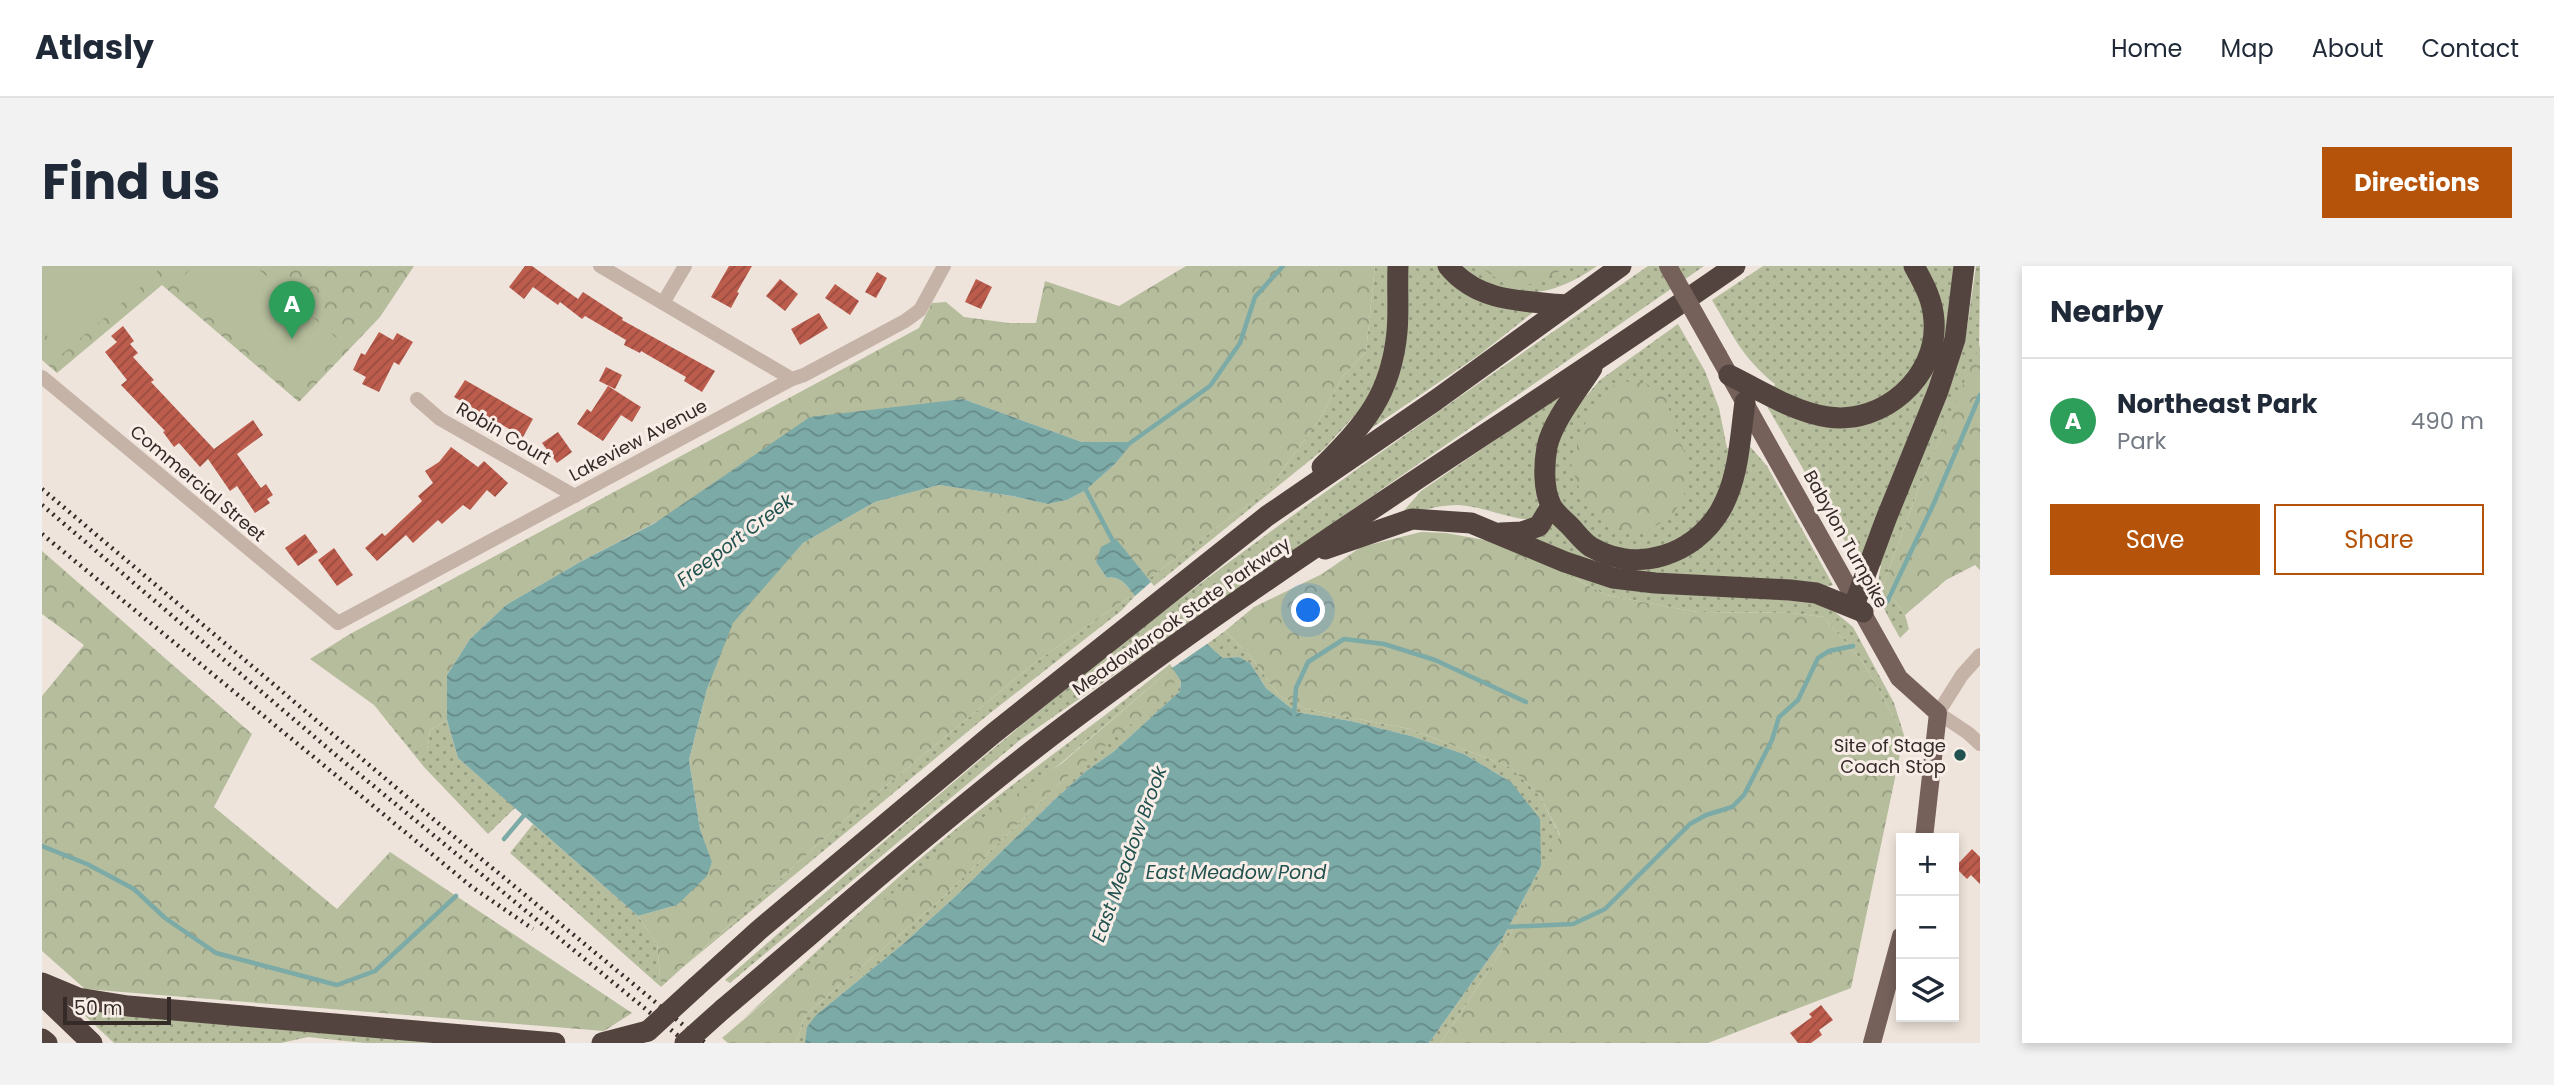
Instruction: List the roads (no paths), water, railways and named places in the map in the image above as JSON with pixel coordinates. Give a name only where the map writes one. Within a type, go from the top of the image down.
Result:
[{"type":"highway","points":[[1287,502],[1357,431],[1378,400],[1391,370],[1397,331],[1398,266]]},
{"type":"highway","points":[[1448,266],[1456,276],[1472,287],[1501,299],[1567,304]]},
{"type":"highway","name":"Meadowbrook State Parkway","points":[[642,1037],[759,930],[994,733],[1287,502],[1436,401],[1621,266]]},
{"type":"highway","name":"Meadowbrook State Parkway","points":[[685,1043],[869,884],[1033,749],[1167,650],[1484,433],[1596,362],[1735,266]]},
{"type":"highway","points":[[1729,374],[1800,409],[1829,417],[1869,414],[1895,401],[1911,386],[1925,365],[1933,341],[1934,322],[1929,293],[1914,266]]},
{"type":"highway","points":[[1307,555],[1364,538],[1412,519],[1471,523],[1565,562],[1613,578],[1655,583],[1790,590],[1816,593],[1860,606],[1955,339],[1964,266]]},
{"type":"highway","points":[[1596,362],[1563,414],[1548,444],[1544,472],[1551,506],[1589,546],[1610,556],[1629,560],[1655,559],[1683,549],[1706,530],[1727,498],[1735,473],[1745,402]]},
{"type":"highway","points":[[1498,533],[1521,532],[1539,526],[1551,506]]},
{"type":"highway","points":[[42,983],[78,998],[128,1006],[555,1043]]},
{"type":"highway","points":[[42,995],[92,1043]]},
{"type":"highway","points":[[602,1043],[642,1037]]},
{"type":"highway","points":[[42,1039],[47,1043]]},
{"type":"main road","name":"Babylon Turnpike","points":[[1668,266],[1899,678],[1938,713]]},
{"type":"main road","points":[[1925,833],[1938,713]]},
{"type":"main road","points":[[1872,1043],[1896,954]]},
{"type":"street","points":[[600,266],[792,379]]},
{"type":"street","points":[[663,303],[685,266]]},
{"type":"street","name":"Lakeview Avenue","points":[[331,617],[338,624],[893,327],[920,310],[944,266]]},
{"type":"street","name":"Commercial Street","points":[[42,377],[331,617]]},
{"type":"street","name":"Robin Court","points":[[417,399],[440,419],[575,496]]},
{"type":"street","points":[[1980,655],[1962,675],[1938,713],[1980,744]]},
{"type":"water","points":[[963,399],[1082,442],[1133,442],[1115,464],[1086,490],[1067,500],[1048,504],[939,485],[875,502],[803,543],[733,623],[707,689],[689,760],[700,829],[712,862],[707,876],[677,905],[638,916],[458,758],[447,720],[447,675],[470,639],[506,605],[655,523],[810,417]]},
{"type":"water","points":[[1116,539],[1151,582],[1135,596],[1120,580],[1107,578],[1096,562],[1101,547]]},
{"type":"water","name":"East Meadow Pond","points":[[1207,644],[1223,658],[1239,657],[1250,663],[1266,688],[1296,712],[1351,721],[1411,736],[1464,754],[1511,782],[1540,819],[1541,866],[1500,943],[1429,1043],[805,1043],[807,1027],[816,1015],[903,944],[1054,800],[1086,771],[1113,752],[1180,691],[1181,681],[1172,668]]},
{"type":"waterway","name":"East Meadow Brook","points":[[1130,443],[1210,386],[1240,343],[1255,297],[1283,266]]},
{"type":"waterway","points":[[1887,602],[1934,503],[1980,395]]},
{"type":"waterway","points":[[1086,490],[1115,545]]},
{"type":"waterway","points":[[1294,715],[1296,688],[1308,662],[1344,639],[1384,644],[1435,660],[1526,702]]},
{"type":"waterway","points":[[1505,927],[1573,924],[1605,909],[1690,824],[1706,815],[1732,807],[1744,795],[1772,740],[1779,717],[1798,700],[1818,658],[1829,651],[1853,646]]},
{"type":"waterway","name":"Freeport Creek","points":[[504,839],[526,813]]},
{"type":"waterway","name":"Freeport Creek","points":[[42,846],[87,864],[134,889],[165,918],[216,953],[337,985],[375,971],[456,896]]},
{"type":"railway","points":[[42,489],[451,834],[705,1043]]},
{"type":"railway","points":[[42,505],[337,756],[687,1043]]},
{"type":"railway","points":[[42,534],[472,887],[533,929]]},
{"type":"place","name":"Northeast Park","points":[[292,339]]},
{"type":"place","name":"Site of Stage Coach Stop","points":[[1960,755]]}]
